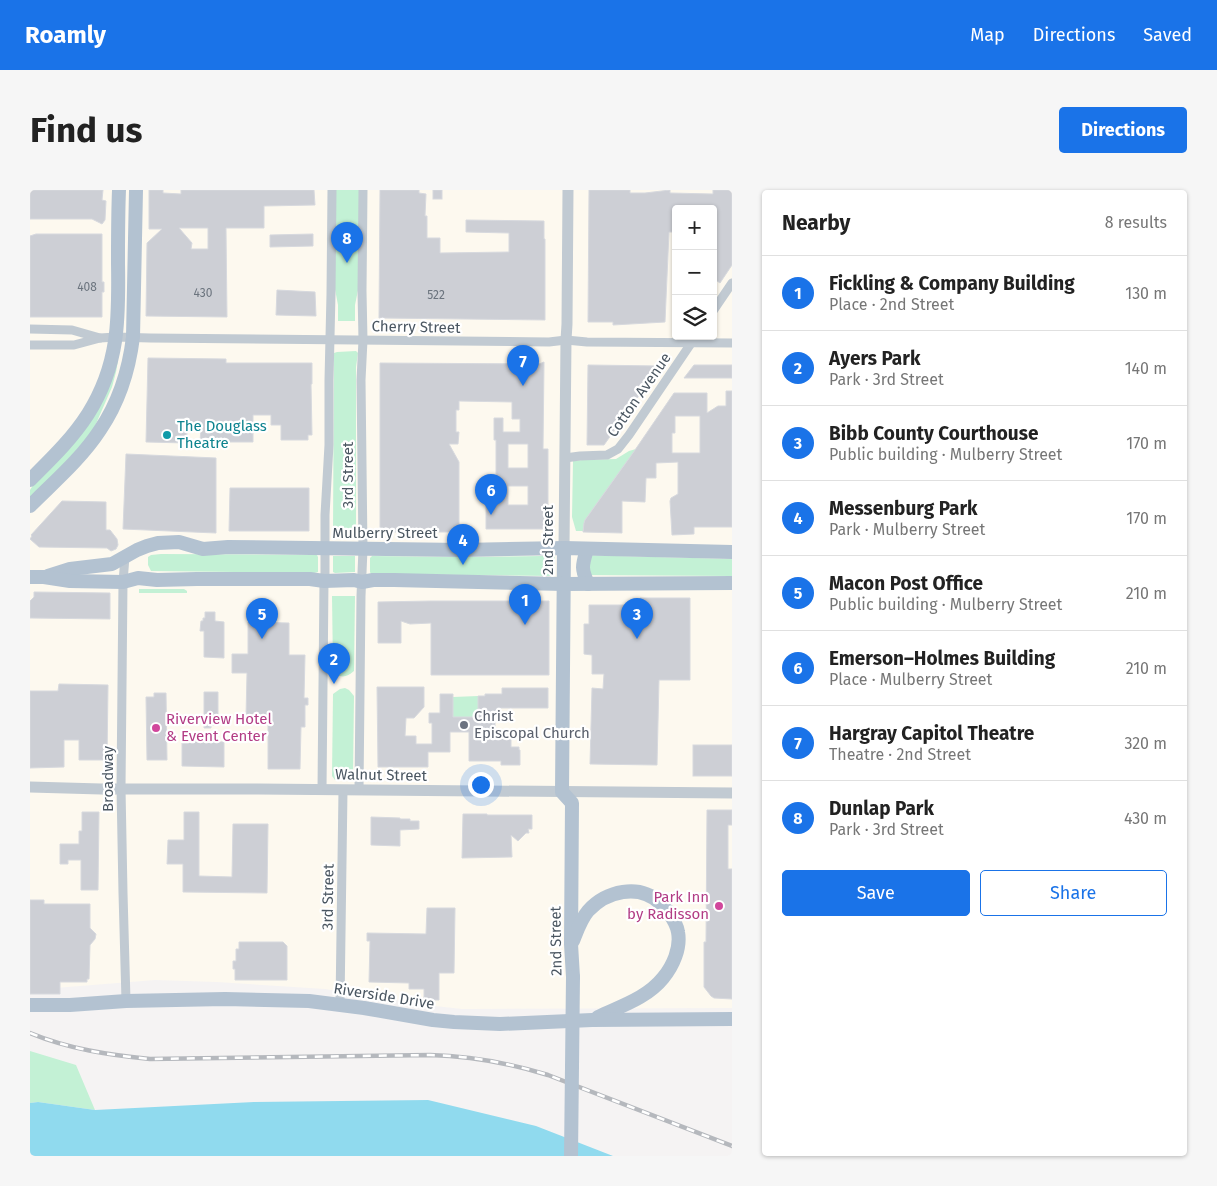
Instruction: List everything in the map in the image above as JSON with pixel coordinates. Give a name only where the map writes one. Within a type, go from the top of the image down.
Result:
[{"type":"main road","points":[[30,480],[71,438],[88,415],[104,384],[112,360],[118,316],[119,190]]},
{"type":"main road","points":[[30,506],[75,461],[100,431],[124,383],[133,337],[136,190]]},
{"type":"main road","name":"Mulberry Street","points":[[33,577],[70,569],[112,564],[147,546],[158,543],[178,542],[203,549],[228,547],[462,550],[587,548],[732,552]]},
{"type":"main road","name":"2nd Street","points":[[564,548],[562,792],[572,803],[571,1156]]},
{"type":"main road","points":[[587,548],[582,564],[583,573],[588,584]]},
{"type":"main road","name":"Mulberry Street","points":[[33,577],[70,581],[123,582],[138,578],[157,580],[310,579],[324,581],[354,580],[362,582],[394,580],[564,584],[732,583]]},
{"type":"main road","points":[[571,944],[586,913],[595,904],[616,892],[632,891],[648,895],[660,902],[672,916],[678,932],[678,948],[674,962],[663,978],[649,991],[635,1000],[592,1020]]},
{"type":"main road","name":"Riverside Drive","points":[[30,1005],[226,999],[309,1001],[340,1004],[433,1020],[500,1024],[592,1020],[732,1019]]},
{"type":"street","name":"3rd Street","points":[[322,790],[324,549],[330,445],[332,190]]},
{"type":"street","name":"3rd Street","points":[[359,790],[363,549],[361,380],[364,340],[362,291],[363,190]]},
{"type":"street","name":"2nd Street","points":[[564,548],[568,190]]},
{"type":"street","points":[[717,305],[732,283]]},
{"type":"street","name":"Cherry Street","points":[[30,329],[72,330],[100,338]]},
{"type":"street","name":"Cherry Street","points":[[30,345],[74,345],[100,338],[116,337],[550,342],[566,340],[587,342],[672,340]]},
{"type":"street","name":"Cotton Avenue","points":[[566,458],[607,455],[620,447],[693,340]]},
{"type":"street","name":"Cherry Street","points":[[707,340],[732,342]]},
{"type":"street","name":"Broadway","points":[[125,557],[123,582],[121,788],[126,1002]]},
{"type":"street","name":"Walnut Street","points":[[30,787],[732,793]]},
{"type":"street","name":"3rd Street","points":[[340,1004],[343,790]]},
{"type":"shaded area","points":[[30,190],[732,190],[732,1008],[462,1009],[325,989],[155,980],[30,990]]},
{"type":"green space","points":[[336,190],[359,190],[359,285],[355,305],[355,321],[338,321],[338,305],[334,284]]},
{"type":"green space","points":[[356,351],[358,353],[356,367],[356,531],[333,532],[334,353]]},
{"type":"green space","points":[[118,361],[112,387],[92,433],[30,501],[30,490],[35,482]]},
{"type":"green space","points":[[636,449],[585,520],[583,531],[576,531],[572,517],[573,461],[616,459]]},
{"type":"green space","points":[[161,554],[317,555],[318,572],[151,571],[148,565],[148,557]]},
{"type":"green space","points":[[555,555],[555,574],[553,576],[371,574],[370,572],[370,558],[372,556]]},
{"type":"green space","points":[[578,555],[732,559],[732,576],[577,575]]},
{"type":"green space","points":[[333,556],[355,556],[355,572],[333,572]]},
{"type":"green space","points":[[139,589],[184,589],[187,593],[139,593]]},
{"type":"green space","points":[[332,596],[355,596],[354,671],[344,676],[336,675],[333,668]]},
{"type":"green space","points":[[345,688],[354,696],[353,777],[351,780],[335,780],[332,776],[333,694]]},
{"type":"green space","points":[[478,696],[478,721],[466,717],[453,717],[453,697]]},
{"type":"green space","points":[[30,1051],[76,1065],[95,1110],[38,1102],[30,1103]]},
{"type":"water","points":[[428,1100],[536,1126],[613,1156],[30,1156],[30,1103],[38,1102],[95,1110],[254,1102]]},
{"type":"building","points":[[30,190],[103,190],[102,200],[106,201],[105,220],[102,224],[92,219],[30,219]]},
{"type":"building","points":[[149,190],[163,190],[163,193],[181,194],[181,190],[314,190],[315,205],[264,206],[264,228],[226,228],[227,317],[146,316],[147,243],[162,229],[149,229]],"holes":[[[179,228],[208,228],[208,249],[191,249],[192,243]]]},
{"type":"building","points":[[380,190],[419,190],[419,193],[426,194],[427,238],[440,238],[440,253],[509,252],[509,233],[466,232],[466,220],[544,221],[545,320],[379,318]]},
{"type":"building","points":[[433,190],[442,190],[442,199],[433,199]]},
{"type":"building","points":[[589,190],[630,190],[630,193],[645,193],[670,190],[670,193],[713,194],[713,190],[732,190],[732,265],[720,283],[717,281],[717,205],[672,205],[672,232],[669,232],[665,322],[613,325],[613,322],[588,322]]},
{"type":"building","points":[[36,234],[102,234],[102,282],[104,282],[104,292],[102,292],[102,317],[30,317],[30,236]]},
{"type":"building","points":[[313,234],[313,246],[270,247],[270,235]]},
{"type":"building","points":[[277,290],[315,292],[316,316],[276,315]]},
{"type":"building","points":[[148,358],[226,359],[226,363],[312,363],[312,435],[308,435],[308,440],[281,440],[281,425],[271,425],[271,415],[253,415],[253,442],[200,442],[201,428],[187,428],[187,443],[146,442]]},
{"type":"building","points":[[544,362],[543,449],[548,449],[548,529],[486,529],[486,501],[496,501],[494,418],[503,418],[503,432],[520,432],[520,419],[512,419],[512,402],[459,401],[459,410],[456,410],[456,432],[459,432],[458,444],[449,444],[459,462],[459,532],[380,532],[380,363],[539,364]],"holes":[[[508,444],[528,444],[528,468],[508,468]],[[508,486],[528,486],[528,505],[508,505]]]},
{"type":"building","points":[[588,365],[660,366],[604,445],[587,445]]},
{"type":"building","points":[[694,365],[732,365],[732,378],[684,378]]},
{"type":"building","points":[[726,391],[732,391],[732,527],[694,527],[694,534],[672,535],[670,501],[671,498],[678,494],[678,462],[656,463],[656,478],[646,478],[645,502],[622,501],[622,533],[583,532],[585,520],[674,393],[707,393],[707,413],[718,406],[726,406]],"holes":[[[675,416],[700,416],[700,453],[672,453],[672,433],[675,433]]]},
{"type":"building","points":[[126,454],[216,458],[216,533],[123,529]]},
{"type":"building","points":[[230,488],[309,488],[309,531],[229,531]]},
{"type":"building","points":[[62,501],[106,502],[106,530],[110,530],[117,539],[118,545],[116,549],[111,551],[107,548],[39,547],[30,539],[31,535]]},
{"type":"building","points":[[34,592],[110,593],[110,619],[30,618],[30,601],[34,597]]},
{"type":"building","points":[[640,598],[690,598],[690,680],[659,680],[657,765],[590,764],[592,688],[603,689],[604,674],[592,674],[592,655],[584,654],[584,624],[589,624],[589,605],[640,605]]},
{"type":"building","points":[[549,601],[549,675],[431,675],[431,623],[410,624],[401,621],[401,643],[378,643],[378,602]]},
{"type":"building","points":[[205,612],[215,612],[215,621],[224,622],[224,658],[204,657],[204,631],[200,631],[201,621],[205,618]]},
{"type":"building","points":[[248,622],[289,623],[289,655],[305,655],[304,698],[308,698],[308,705],[305,705],[305,727],[301,727],[300,769],[268,769],[268,717],[246,717],[247,673],[232,673],[232,654],[248,654]]},
{"type":"building","points":[[59,684],[108,685],[107,760],[79,760],[79,740],[64,740],[64,767],[30,768],[30,691],[58,691]]},
{"type":"building","points":[[377,687],[424,687],[424,707],[414,718],[406,718],[405,736],[416,736],[416,744],[432,744],[432,723],[429,723],[429,713],[440,713],[440,694],[453,694],[453,717],[478,717],[478,696],[502,694],[502,688],[548,688],[548,708],[497,708],[497,713],[495,713],[495,735],[511,734],[511,747],[519,747],[520,750],[520,765],[501,765],[501,761],[469,761],[469,732],[450,732],[450,752],[428,752],[428,767],[378,767]]},
{"type":"building","points":[[204,692],[218,692],[218,725],[211,725],[211,728],[204,728]]},
{"type":"building","name":"Riverview Hotel & Event Center","points":[[154,693],[166,693],[167,760],[147,760],[146,697],[154,697]]},
{"type":"building","points":[[182,737],[224,742],[224,767],[182,766]]},
{"type":"building","points":[[693,745],[732,745],[732,776],[693,776]]},
{"type":"building","name":"Park Inn by Radisson","points":[[707,810],[732,810],[732,825],[728,825],[728,869],[732,869],[732,999],[714,998],[704,987]]},
{"type":"building","points":[[82,812],[99,812],[98,890],[81,890],[81,860],[68,860],[68,864],[60,864],[60,844],[79,844],[79,831],[82,831]]},
{"type":"building","points":[[184,812],[199,812],[199,876],[232,877],[233,824],[268,824],[267,893],[183,892],[183,864],[167,864],[168,840],[184,840]]},
{"type":"building","points":[[463,814],[532,815],[532,829],[528,829],[529,833],[526,833],[518,841],[511,835],[512,857],[462,858]]},
{"type":"building","points":[[371,817],[419,821],[419,829],[400,830],[400,846],[371,845]]},
{"type":"building","points":[[30,900],[44,900],[44,904],[90,904],[90,928],[96,934],[95,939],[90,945],[89,979],[87,979],[87,982],[60,982],[60,994],[30,994]]},
{"type":"building","points":[[427,908],[455,908],[454,973],[439,973],[439,1000],[424,1000],[424,989],[409,989],[409,983],[369,982],[370,941],[367,941],[367,933],[426,934]]},
{"type":"building","points":[[239,942],[283,942],[287,946],[287,980],[235,980],[233,961],[236,961],[236,949],[239,949]]},
{"type":"railway","points":[[30,1033],[45,1039],[89,1050],[119,1056],[150,1059],[430,1055],[490,1061],[548,1075],[732,1146]]},
{"type":"place","name":"Dunlap Park","points":[[347,263]]},
{"type":"place","name":"Hargray Capitol Theatre","points":[[523,386]]},
{"type":"place","name":"The Douglass Theatre","points":[[167,435]]},
{"type":"place","name":"Emerson–Holmes Building","points":[[491,515]]},
{"type":"place","name":"Messenburg Park","points":[[463,565]]},
{"type":"place","name":"Fickling & Company Building","points":[[525,625]]},
{"type":"place","name":"Macon Post Office","points":[[262,639]]},
{"type":"place","name":"Bibb County Courthouse","points":[[637,639]]},
{"type":"place","name":"Ayers Park","points":[[334,684]]},
{"type":"place","name":"Christ Episcopal Church","points":[[464,725]]},
{"type":"place","name":"Riverview Hotel & Event Center","points":[[156,728]]},
{"type":"place","name":"Park Inn by Radisson","points":[[719,906]]}]
